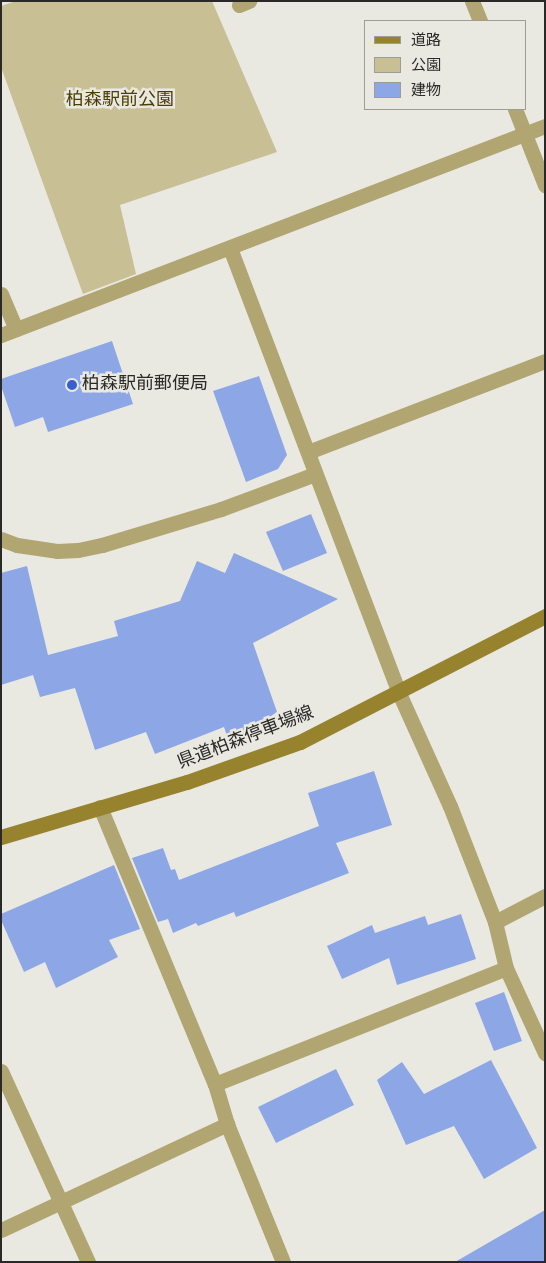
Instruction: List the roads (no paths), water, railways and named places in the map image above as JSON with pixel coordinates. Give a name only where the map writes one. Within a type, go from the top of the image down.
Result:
[{"type":"main road","name":"県道柏森停車場線","points":[[1,837],[187,782],[300,742],[545,616]]},
{"type":"street","points":[[472,1],[480,20]]},
{"type":"street","points":[[515,110],[545,185]]},
{"type":"street","points":[[1,294],[8,332],[545,126]]},
{"type":"street","points":[[230,248],[398,691],[450,806],[495,922],[506,968],[545,1053]]},
{"type":"street","points":[[308,452],[545,361]]},
{"type":"street","points":[[1,539],[17,545],[57,551],[78,550],[102,545],[221,509],[315,474]]},
{"type":"street","points":[[100,807],[215,1084],[228,1124],[283,1262]]},
{"type":"street","points":[[495,922],[545,896]]},
{"type":"street","points":[[215,1084],[506,968]]},
{"type":"street","points":[[1,1071],[88,1262]]},
{"type":"street","points":[[1,1230],[228,1124]]},
{"type":"place","name":"柏森駅前郵便局","points":[[72,385]]},
{"type":"park label","name":"柏森駅前公園","points":[[120,101]]}]
